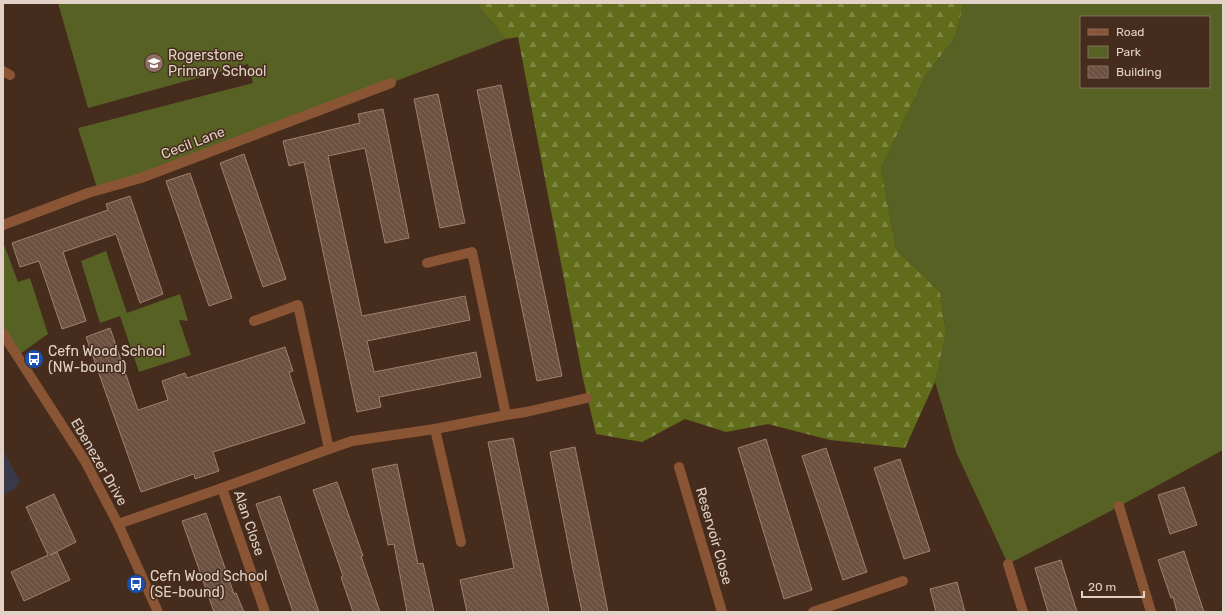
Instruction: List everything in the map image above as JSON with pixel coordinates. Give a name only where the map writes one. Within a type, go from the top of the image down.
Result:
[{"type":"street","name":"Cecil Lane","points":[[3,225],[88,194],[141,178],[391,83]]},
{"type":"street","points":[[428,263],[472,252],[506,415]]},
{"type":"street","points":[[254,321],[298,305],[328,448]]},
{"type":"street","name":"Ebenezer Drive","points":[[3,334],[85,461],[118,524],[158,612]]},
{"type":"street","points":[[118,524],[222,488],[328,448],[352,441],[435,429],[526,412],[587,398]]},
{"type":"street","points":[[435,429],[461,542]]},
{"type":"street","name":"Reservoir Close","points":[[679,467],[722,612]]},
{"type":"street","name":"Alan Close","points":[[222,488],[265,612]]},
{"type":"street","points":[[1119,506],[1151,612]]},
{"type":"street","points":[[1008,564],[1023,612]]},
{"type":"street","points":[[813,612],[902,581]]},
{"type":"shaded area","points":[[3,450],[20,481],[16,488],[3,495]]},
{"type":"green space","points":[[58,3],[476,3],[506,39],[98,191],[78,128],[253,83],[248,64],[88,108]]},
{"type":"green space","points":[[476,3],[964,3],[955,37],[926,75],[881,168],[896,249],[940,292],[946,333],[935,382],[905,448],[830,440],[768,424],[726,432],[685,419],[642,442],[596,434],[583,379],[518,37],[506,39]]},
{"type":"green space","points":[[964,3],[1223,3],[1223,450],[1105,514],[1008,564],[956,452],[935,382],[946,333],[940,292],[896,249],[881,168],[926,75],[955,37]]},
{"type":"green space","points":[[3,242],[18,282],[30,278],[48,334],[17,356],[3,334]]},
{"type":"green space","points":[[106,251],[127,313],[180,294],[188,321],[179,320],[191,355],[139,372],[120,316],[100,323],[81,261]]},
{"type":"building","points":[[501,85],[562,376],[537,381],[477,90]]},
{"type":"building","points":[[438,94],[465,223],[440,228],[414,99]]},
{"type":"building","points":[[383,109],[409,238],[385,243],[365,148],[328,156],[362,316],[465,296],[470,320],[367,341],[374,372],[476,352],[481,377],[379,397],[381,407],[357,412],[304,162],[289,166],[283,141],[360,123],[358,114]]},
{"type":"building","points":[[244,154],[286,279],[263,287],[220,163]]},
{"type":"building","points":[[190,173],[232,298],[209,306],[166,181]]},
{"type":"building","points":[[130,196],[163,294],[140,303],[116,234],[63,252],[86,321],[62,329],[39,261],[20,267],[12,243],[108,210],[106,204]]},
{"type":"building","points":[[110,328],[138,410],[168,400],[162,381],[185,373],[187,378],[285,347],[293,371],[289,372],[305,423],[213,452],[219,471],[195,479],[194,474],[141,492],[86,337]]},
{"type":"building","points":[[513,438],[549,612],[467,612],[460,580],[514,568],[488,442]]},
{"type":"building","points":[[766,439],[812,590],[784,599],[738,448]]},
{"type":"building","points":[[575,447],[608,612],[582,612],[573,569],[550,452]]},
{"type":"building","points":[[826,448],[867,572],[843,580],[802,456]]},
{"type":"building","points":[[900,459],[930,551],[904,559],[874,468]]},
{"type":"building","points":[[397,464],[418,564],[423,563],[434,612],[407,612],[394,544],[388,545],[372,469]]},
{"type":"building","points":[[337,482],[363,556],[361,556],[380,612],[353,612],[341,577],[343,576],[313,490]]},
{"type":"building","points":[[1184,487],[1197,525],[1170,534],[1158,495]]},
{"type":"building","points":[[54,494],[76,542],[50,555],[57,552],[70,580],[24,601],[11,572],[48,555],[26,507]]},
{"type":"building","points":[[280,496],[319,612],[293,612],[256,504]]},
{"type":"building","points":[[206,513],[234,594],[236,593],[244,612],[214,612],[182,521]]},
{"type":"building","points":[[1184,551],[1204,612],[1177,612],[1173,597],[1171,598],[1158,560]]},
{"type":"building","points":[[1061,560],[1077,612],[1048,612],[1035,568]]},
{"type":"building","points":[[957,582],[965,612],[936,612],[930,589]]},
{"type":"place","name":"Rogerstone Primary School","points":[[154,63]]},
{"type":"place","name":"Cefn Wood School (NW-bound)","points":[[34,359]]},
{"type":"place","name":"Cefn Wood School (SE-bound)","points":[[136,584]]}]
